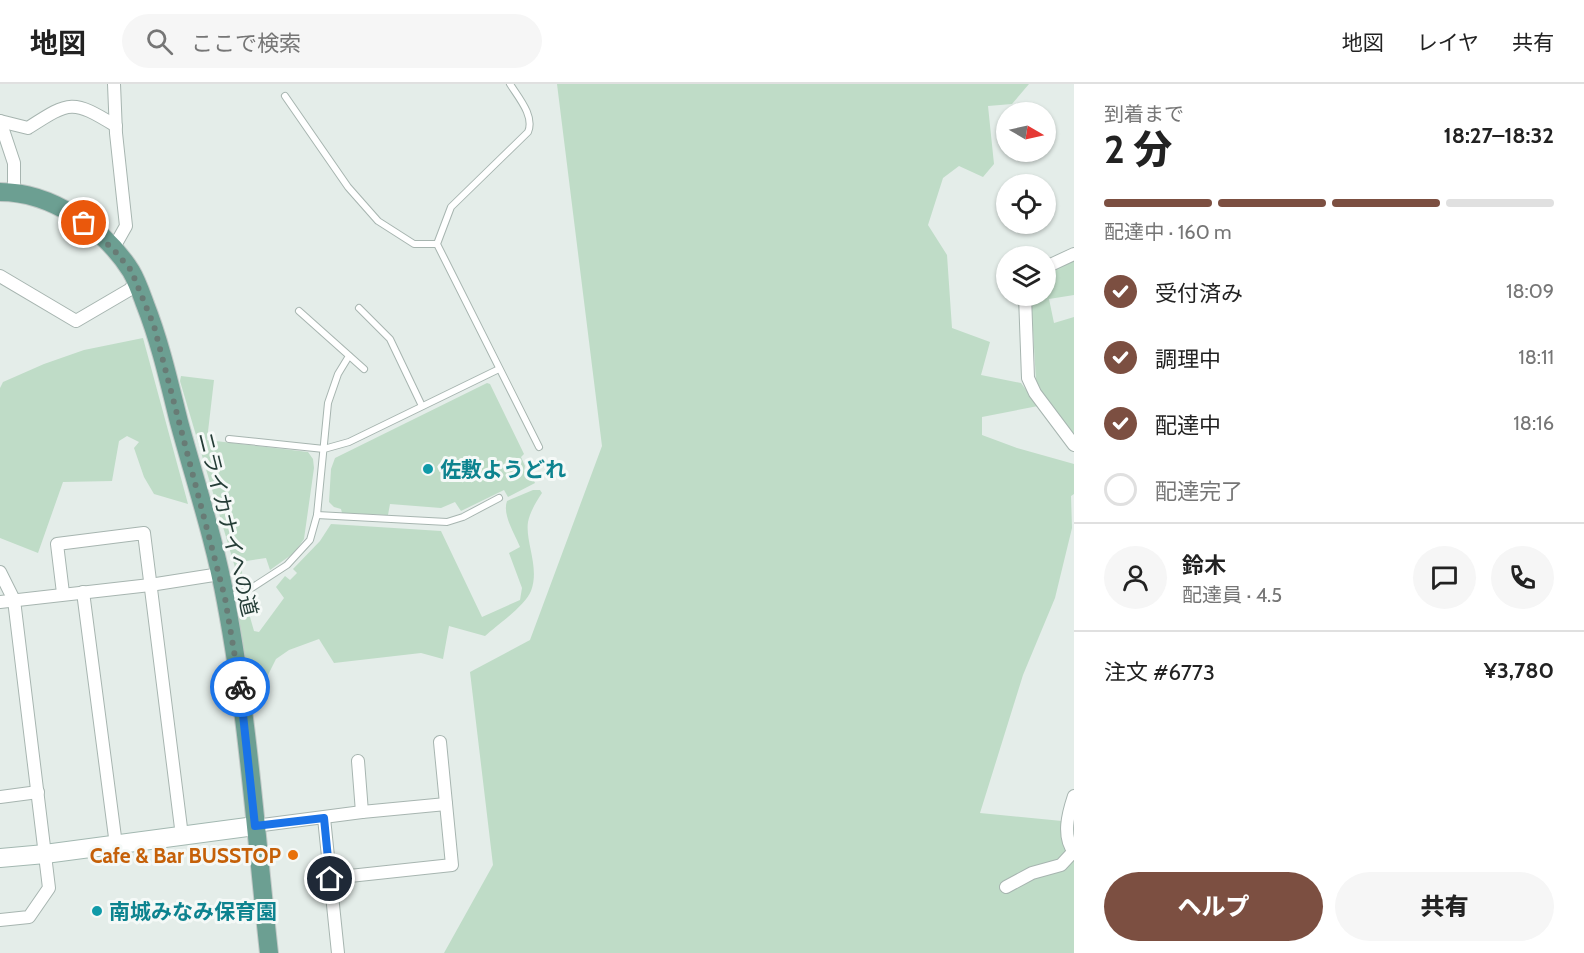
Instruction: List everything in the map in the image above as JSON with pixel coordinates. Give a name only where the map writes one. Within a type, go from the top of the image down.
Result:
[{"type":"main road","name":"ニライカナイへの道","points":[[7,192],[33,195],[67,211],[113,249],[131,270],[154,326],[225,598],[244,713],[269,953]]},
{"type":"street","points":[[113,249],[126,226],[114,84]]},
{"type":"street","points":[[7,192],[14,164],[0,121],[28,129],[54,112],[71,105],[92,111],[116,126]]},
{"type":"street","points":[[1056,262],[1074,254]]},
{"type":"street","points":[[0,276],[76,321],[129,290],[137,282]]},
{"type":"street","points":[[1025,306],[1028,378],[1035,393],[1074,445]]},
{"type":"street","points":[[63,594],[57,544],[144,533],[182,836]]},
{"type":"street","points":[[0,572],[15,600],[49,888],[29,917],[0,920]]},
{"type":"street","points":[[0,602],[150,585],[220,574]]},
{"type":"street","points":[[83,592],[116,845]]},
{"type":"street","points":[[330,879],[452,865],[440,742]]},
{"type":"street","points":[[358,761],[362,812]]},
{"type":"street","points":[[0,797],[38,792]]},
{"type":"street","points":[[1006,887],[1032,873],[1061,865],[1074,851],[1069,845],[1067,816],[1074,796]]},
{"type":"street","points":[[0,858],[362,812],[446,804]]},
{"type":"street","points":[[324,818],[338,953]]},
{"type":"lane","points":[[510,84],[529,115],[531,126],[528,132],[452,207],[437,244],[539,447]]},
{"type":"lane","points":[[285,96],[348,187],[378,221],[414,244],[437,244]]},
{"type":"lane","points":[[359,308],[390,339],[422,406]]},
{"type":"lane","points":[[299,311],[364,369]]},
{"type":"lane","points":[[225,598],[250,589],[286,565],[310,540],[316,515],[330,396],[338,374],[349,356]]},
{"type":"lane","points":[[229,439],[324,449],[349,442],[499,369]]},
{"type":"lane","points":[[316,515],[447,522],[463,517],[499,498]]},
{"type":"green space","points":[[557,84],[1029,84],[1014,102],[996,102],[996,105],[988,106],[994,164],[983,177],[959,166],[943,178],[928,225],[947,255],[952,328],[990,342],[981,375],[1021,383],[1038,406],[982,417],[982,435],[1017,448],[1074,464],[1074,494],[1071,496],[1072,528],[1055,598],[1023,675],[980,813],[1062,821],[1067,849],[1074,860],[1074,953],[444,953],[493,865],[470,672],[530,640],[602,446]]},
{"type":"green space","points":[[1074,259],[1074,295],[1056,298],[1056,268]]},
{"type":"green space","points":[[1032,306],[1050,306],[1054,323],[1074,317],[1074,437],[1040,392],[1036,381]]},
{"type":"green space","points":[[143,338],[188,504],[154,494],[144,477],[134,448],[139,442],[127,436],[119,441],[112,481],[63,482],[38,553],[0,538],[0,388],[3,382],[84,350]]},
{"type":"green space","points":[[181,376],[214,380],[207,440],[308,452],[313,459],[314,468],[304,539],[294,553],[270,570],[266,558],[240,562],[244,583],[241,584],[180,381]]},
{"type":"green space","points":[[487,383],[490,384],[524,454],[521,457],[525,466],[524,471],[529,470],[535,483],[508,497],[504,490],[461,511],[455,502],[441,508],[390,504],[388,515],[342,513],[341,509],[329,502],[331,469],[335,458]]},
{"type":"green space","points":[[533,490],[540,490],[542,493],[528,522],[528,538],[534,573],[531,591],[517,609],[485,636],[449,626],[443,659],[421,653],[334,663],[319,639],[289,650],[276,659],[251,709],[238,619],[242,606],[246,603],[254,631],[259,632],[284,598],[276,587],[285,576],[290,580],[297,573],[293,569],[320,541],[331,524],[441,531],[482,617],[520,600],[522,588],[509,553],[520,547],[508,518],[506,506],[507,501]]},
{"type":"way so far","points":[[84,223],[99,235],[131,270],[154,326],[220,574],[240,687]]},
{"type":"place","name":"佐敷ようどれ","points":[[428,469]]},
{"type":"place","name":"Cafe & Bar BUSSTOP","points":[[293,855]]},
{"type":"place","name":"南城みなみ保育園","points":[[97,911]]},
{"type":"route","points":[[240,687],[255,826],[324,818],[330,879]]}]
